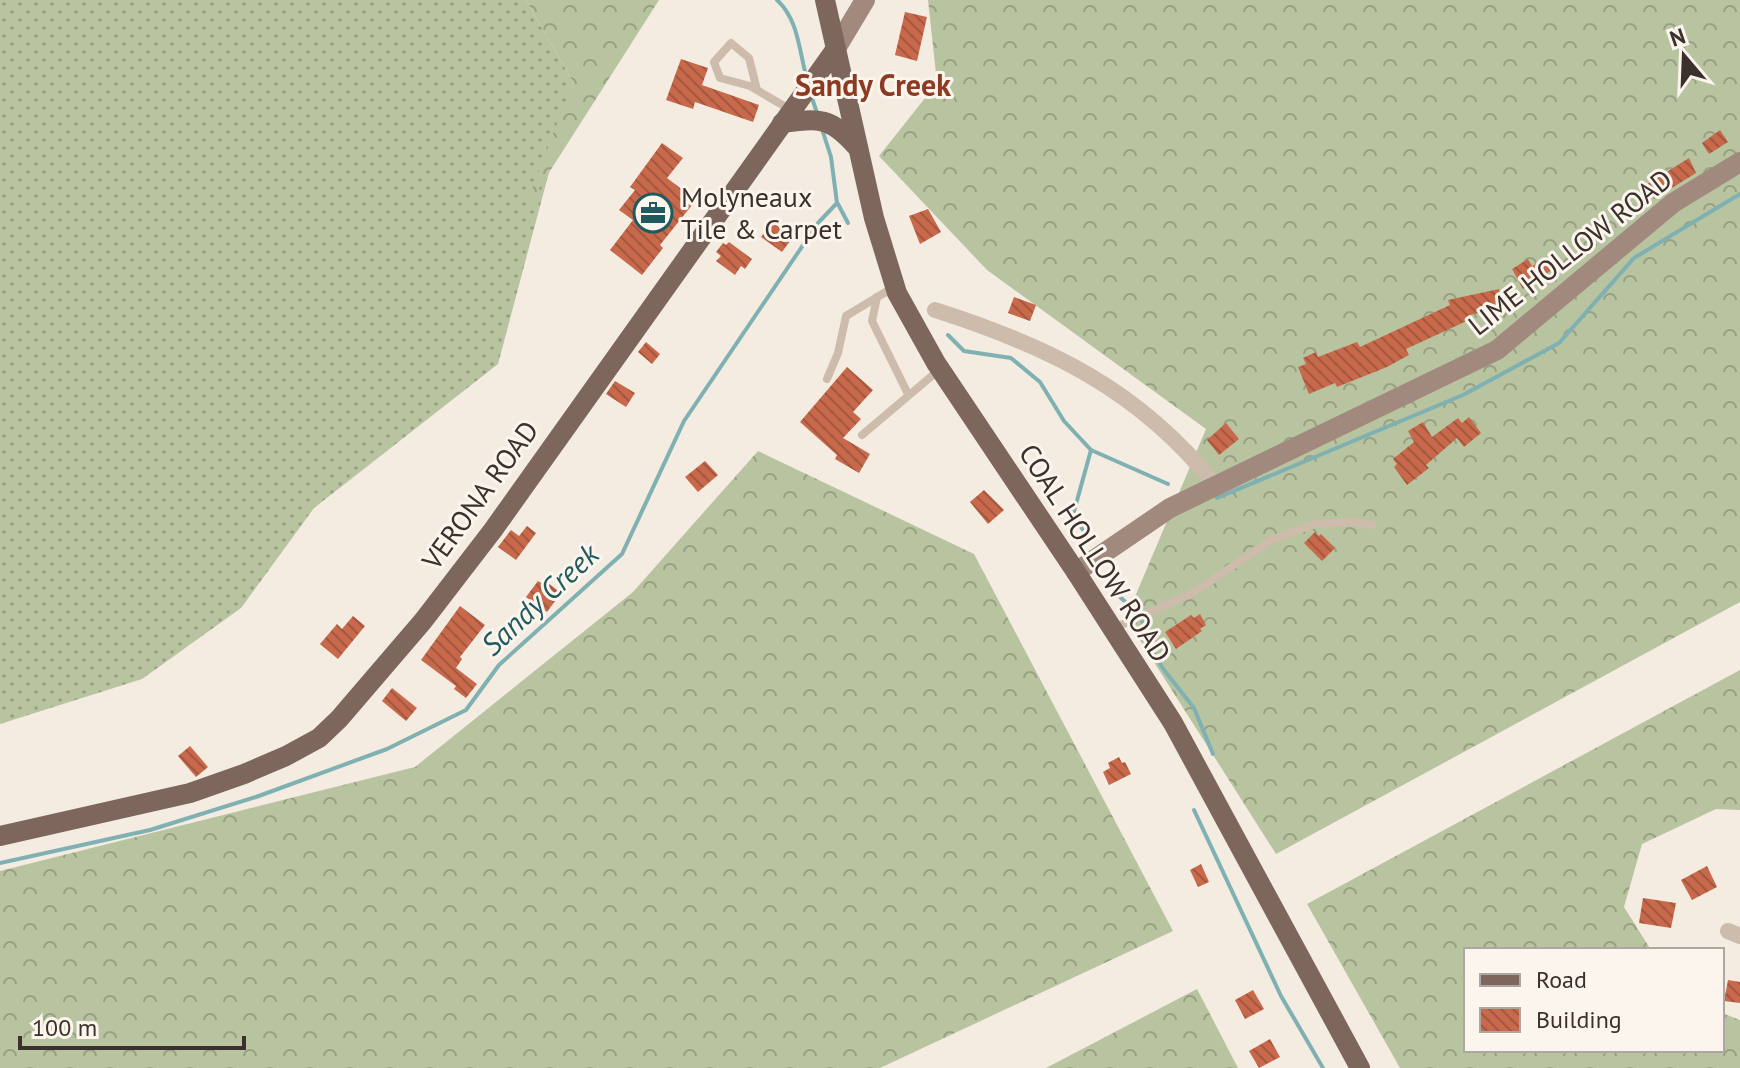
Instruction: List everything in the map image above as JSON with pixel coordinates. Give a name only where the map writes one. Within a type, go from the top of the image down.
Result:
[{"type":"main road","name":"COAL HOLLOW ROAD","points":[[825,0],[874,218],[886,292],[912,324],[1076,572],[1120,626],[1360,1068]]},
{"type":"main road","name":"VERONA ROAD","points":[[0,836],[190,793],[244,774],[319,738],[413,633],[493,530],[835,50]]},
{"type":"main road","points":[[793,110],[822,122],[857,147]]},
{"type":"street","name":"VERONA ROAD","points":[[835,50],[865,0]]},
{"type":"street","name":"LIME HOLLOW ROAD","points":[[1076,572],[1170,508],[1497,350],[1673,203],[1740,162]]},
{"type":"street","points":[[935,310],[1026,341],[1088,374],[1140,408],[1175,440],[1215,485]]},
{"type":"lane","points":[[757,90],[749,58],[731,43],[714,62],[720,78],[757,90],[793,110]]},
{"type":"lane","points":[[827,379],[838,353],[846,316],[886,292]]},
{"type":"lane","points":[[886,292],[872,321],[908,394]]},
{"type":"lane","points":[[862,435],[940,369]]},
{"type":"lane","points":[[1120,626],[1191,594],[1271,540],[1315,524],[1354,522],[1372,525]]},
{"type":"green space","points":[[0,0],[526,0],[573,82],[498,364],[314,508],[241,608],[142,679],[0,724]]},
{"type":"green space","points":[[526,0],[659,0],[522,215],[573,82]]},
{"type":"green space","points":[[928,0],[1740,0],[1740,602],[1276,854],[1126,618],[1206,429],[987,270],[879,156],[937,83]]},
{"type":"green space","points":[[758,451],[974,554],[1173,931],[880,1068],[0,1068],[0,871],[415,767],[633,592]]},
{"type":"green space","points":[[1740,670],[1740,810],[1716,809],[1642,844],[1624,907],[1650,948],[1464,948],[1464,1052],[1724,1052],[1724,1014],[1740,1020],[1740,1068],[1400,1068],[1307,904]]},
{"type":"green space","points":[[1197,989],[1238,1068],[1046,1068]]},
{"type":"building","points":[[905,12],[927,17],[917,61],[895,55]]},
{"type":"building","points":[[681,59],[708,68],[702,85],[759,105],[753,122],[695,102],[693,109],[666,100]]},
{"type":"building","points":[[1720,130],[1728,142],[1709,154],[1702,143]]},
{"type":"building","points":[[662,143],[683,158],[667,178],[696,200],[660,245],[663,248],[642,275],[610,250],[633,220],[619,210],[635,190],[630,187]]},
{"type":"building","points":[[1689,158],[1696,173],[1654,199],[1646,185]]},
{"type":"building","points":[[928,209],[941,232],[920,244],[909,216]]},
{"type":"building","points":[[772,222],[793,237],[782,252],[761,237]]},
{"type":"building","points":[[729,242],[752,259],[745,269],[741,266],[735,275],[716,261],[721,256],[716,252],[723,243],[726,245]]},
{"type":"building","points":[[1528,259],[1532,266],[1546,259],[1552,270],[1523,289],[1512,269]]},
{"type":"building","points":[[1499,289],[1503,307],[1470,315],[1471,319],[1406,349],[1409,355],[1387,367],[1337,387],[1335,383],[1309,394],[1298,367],[1306,364],[1303,358],[1316,352],[1318,357],[1357,342],[1360,347],[1450,305],[1448,300]]},
{"type":"building","points":[[1014,297],[1036,305],[1030,321],[1008,313]]},
{"type":"building","points":[[646,342],[660,354],[652,364],[638,352]]},
{"type":"building","points":[[847,367],[873,390],[853,412],[861,419],[843,438],[870,454],[859,473],[835,459],[837,455],[800,422]]},
{"type":"building","points":[[615,381],[635,393],[626,407],[606,394]]},
{"type":"building","points":[[1469,417],[1481,433],[1464,447],[1457,438],[1426,465],[1429,468],[1407,485],[1394,467],[1397,464],[1393,459],[1414,442],[1408,431],[1423,422],[1432,437],[1458,418],[1462,423]]},
{"type":"building","points":[[1226,423],[1239,439],[1219,455],[1207,440]]},
{"type":"building","points":[[705,461],[718,475],[698,492],[685,477]]},
{"type":"building","points":[[984,490],[1004,510],[988,524],[970,502]]},
{"type":"building","points":[[527,526],[536,533],[516,560],[498,547],[511,530],[519,536]]},
{"type":"building","points":[[1315,532],[1335,548],[1322,561],[1304,543]]},
{"type":"building","points":[[538,581],[546,586],[548,583],[561,593],[547,612],[526,597]]},
{"type":"building","points":[[460,606],[485,625],[460,657],[462,659],[456,668],[477,684],[466,698],[454,689],[456,686],[421,660]]},
{"type":"building","points":[[1200,614],[1206,625],[1200,629],[1202,631],[1176,649],[1165,632],[1191,615],[1194,618]]},
{"type":"building","points":[[353,616],[365,626],[338,659],[320,644],[337,624],[342,629]]},
{"type":"building","points":[[392,688],[417,708],[406,721],[382,701]]},
{"type":"building","points":[[190,746],[208,767],[196,777],[178,756]]},
{"type":"building","points":[[1119,757],[1131,774],[1109,785],[1103,772],[1110,768],[1108,763]]},
{"type":"building","points":[[1201,864],[1209,882],[1198,887],[1190,870]]},
{"type":"building","points":[[1707,866],[1717,887],[1692,900],[1681,880]]},
{"type":"building","points":[[1643,898],[1676,903],[1671,928],[1639,923]]},
{"type":"building","points":[[1728,980],[1740,982],[1740,1003],[1724,1001]]},
{"type":"building","points":[[1253,990],[1264,1009],[1245,1019],[1235,1000]]},
{"type":"building","points":[[1270,1039],[1280,1057],[1259,1068],[1249,1051]]},
{"type":"waterway","name":"Sandy Creek","points":[[777,0],[794,27],[807,79]]},
{"type":"waterway","name":"Sandy Creek","points":[[811,95],[817,113]]},
{"type":"waterway","name":"Sandy Creek","points":[[0,863],[150,830],[256,797],[387,749],[466,710],[499,665],[622,554],[684,421],[818,223],[837,203],[831,157],[822,129]]},
{"type":"waterway","points":[[1217,498],[1463,395],[1559,343],[1634,258],[1740,194]]},
{"type":"waterway","points":[[838,204],[848,223]]},
{"type":"waterway","points":[[948,335],[964,351],[1011,358],[1040,382],[1064,421],[1091,450],[1168,484]]},
{"type":"waterway","points":[[1083,530],[1073,515],[1091,450]]},
{"type":"waterway","points":[[1113,578],[1118,595],[1143,623],[1148,645],[1194,708],[1213,754]]},
{"type":"waterway","points":[[1194,810],[1281,996],[1323,1068]]},
{"type":"place","name":"Molyneaux Tile & Carpet","points":[[653,213]]},
{"type":"district","name":"Sandy Creek","points":[[873,86]]}]
